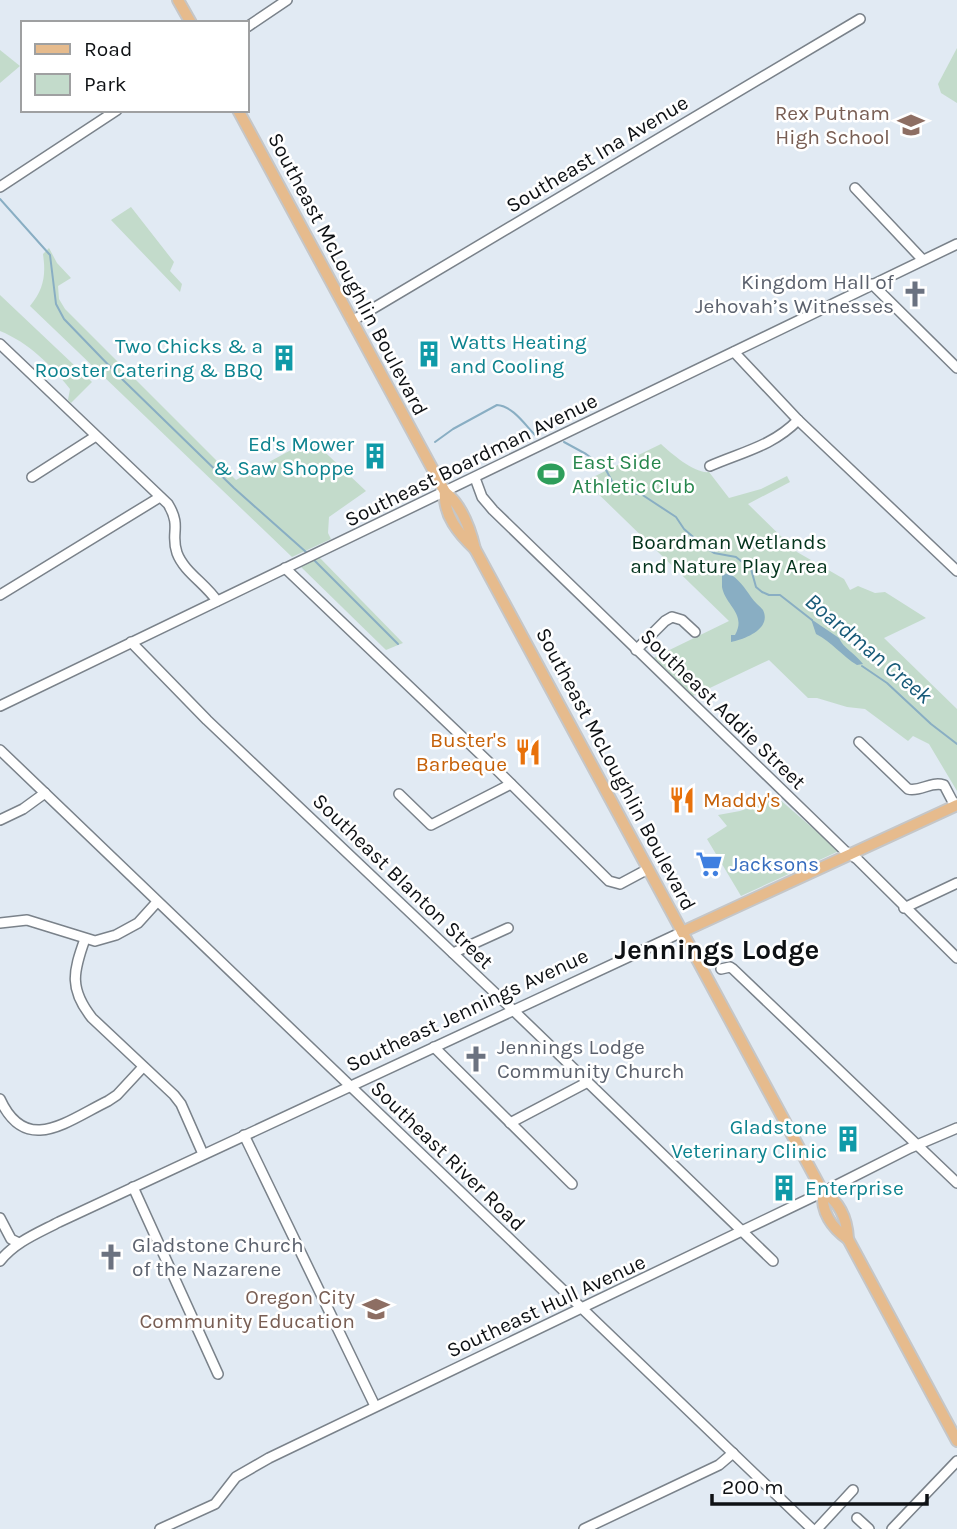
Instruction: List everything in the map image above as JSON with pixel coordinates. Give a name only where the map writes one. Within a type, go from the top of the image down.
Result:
[{"type":"main road","points":[[178,0],[190,21]]},
{"type":"main road","name":"Southeast McLoughlin Boulevard","points":[[239,112],[445,492],[454,499],[470,530],[475,549],[823,1192],[822,1205],[826,1213],[836,1230],[848,1239],[957,1441]]},
{"type":"main road","name":"Southeast Jennings Avenue","points":[[682,932],[956,805]]},
{"type":"street","points":[[248,25],[287,0]]},
{"type":"street","name":"Southeast Ina Avenue","points":[[352,321],[860,19]]},
{"type":"street","points":[[0,187],[114,112]]},
{"type":"street","points":[[855,188],[922,259]]},
{"type":"street","name":"Southeast Boardman Avenue","points":[[0,706],[957,244]]},
{"type":"street","points":[[872,284],[957,368]]},
{"type":"street","points":[[0,344],[160,497],[174,514],[177,526],[175,544],[179,557],[217,601]]},
{"type":"street","points":[[734,352],[798,420],[957,571]]},
{"type":"street","points":[[710,466],[742,451],[768,444],[798,420]]},
{"type":"street","points":[[32,477],[96,436]]},
{"type":"street","name":"Southeast Addie Street","points":[[475,478],[486,503],[957,958]]},
{"type":"street","points":[[0,595],[160,497]]},
{"type":"street","points":[[285,568],[613,883],[625,882],[648,869]]},
{"type":"street","points":[[636,650],[672,617],[682,620],[695,632]]},
{"type":"street","name":"Southeast Blanton Street","points":[[131,642],[207,720],[773,1261]]},
{"type":"street","points":[[859,742],[908,789],[915,790],[935,783],[944,785],[956,805]]},
{"type":"street","name":"Southeast River Road","points":[[0,750],[814,1529]]},
{"type":"street","points":[[399,794],[432,825],[511,784]]},
{"type":"street","points":[[0,820],[33,803],[45,793]]},
{"type":"street","points":[[904,908],[957,883]]},
{"type":"street","points":[[0,923],[27,920],[95,941],[116,935],[138,923],[157,902]]},
{"type":"street","points":[[453,953],[508,928]]},
{"type":"street","name":"Southeast Jennings Avenue","points":[[0,1261],[19,1243],[133,1187],[682,932]]},
{"type":"street","points":[[85,939],[75,971],[76,992],[82,1005],[92,1018],[181,1104],[203,1154]]},
{"type":"street","points":[[721,969],[733,969],[957,1183]]},
{"type":"street","points":[[434,1047],[572,1184]]},
{"type":"street","points":[[0,1099],[12,1120],[22,1128],[44,1130],[108,1101],[117,1095],[143,1066]]},
{"type":"street","points":[[510,1123],[586,1083]]},
{"type":"street","name":"Southeast Hull Avenue","points":[[160,1529],[215,1504],[231,1482],[243,1472],[918,1144],[957,1128]]},
{"type":"street","points":[[244,1135],[375,1406]]},
{"type":"street","points":[[133,1187],[218,1374]]},
{"type":"street","points":[[0,1218],[11,1239],[19,1243]]},
{"type":"street","points":[[584,1529],[719,1465],[733,1453]]},
{"type":"street","points":[[892,1529],[957,1461]]},
{"type":"street","points":[[814,1529],[853,1490]]},
{"type":"street","points":[[857,1518],[869,1529]]},
{"type":"green space","points":[[957,48],[957,103],[941,93],[938,84]]},
{"type":"green space","points":[[0,50],[20,66],[0,83]]},
{"type":"green space","points":[[131,207],[174,262],[170,271],[182,284],[180,292],[111,220]]},
{"type":"green space","points":[[49,248],[57,263],[71,278],[58,286],[59,299],[65,309],[236,480],[311,439],[366,491],[329,517],[328,533],[331,539],[292,557],[30,306],[41,288],[44,275],[43,254]]},
{"type":"green space","points":[[0,295],[92,382],[71,403],[68,400],[70,389],[47,363],[30,348],[0,331]]},
{"type":"green space","name":"Boardman Wetlands and Nature Play Area","points":[[661,444],[691,467],[709,472],[729,498],[761,489],[787,476],[790,482],[748,504],[797,552],[844,579],[850,590],[858,586],[875,593],[885,592],[926,618],[884,638],[957,709],[957,791],[929,744],[913,736],[908,741],[865,709],[808,698],[769,660],[693,696],[653,658],[729,621],[585,481]]},
{"type":"green space","points":[[319,557],[403,643],[386,650],[300,566]]},
{"type":"green space","points":[[778,798],[839,851],[741,896],[707,839],[727,826],[718,815],[740,811]]},
{"type":"water","points":[[728,573],[763,610],[765,617],[761,628],[756,632],[731,642],[731,635],[735,635],[738,628],[738,621],[722,587],[722,575]]},
{"type":"water","points":[[811,619],[839,638],[863,664],[857,665],[816,634]]},
{"type":"waterway","points":[[0,199],[50,255],[56,304],[64,319],[234,488],[306,552]]},
{"type":"waterway","name":"Boardman Creek","points":[[435,442],[497,405],[513,412],[536,436]]},
{"type":"waterway","name":"Boardman Creek","points":[[564,442],[605,468],[615,487],[624,493],[641,494],[676,517],[684,529],[706,548],[714,553],[736,557],[751,569],[756,587],[762,592],[780,595],[812,620]]},
{"type":"waterway","points":[[313,559],[398,644]]},
{"type":"waterway","name":"Boardman Creek","points":[[862,666],[887,683],[957,744]]},
{"type":"place","name":"Rex Putnam High School","points":[[911,125]]},
{"type":"place","name":"Kingdom Hall of Jehovah’s Witnesses","points":[[915,294]]},
{"type":"place","name":"Watts Heating and Cooling","points":[[429,354]]},
{"type":"place","name":"Two Chicks & a Rooster Catering & BBQ","points":[[284,358]]},
{"type":"place","name":"Ed's Mower & Saw Shoppe","points":[[375,456]]},
{"type":"place","name":"East Side Athletic Club","points":[[551,474]]},
{"type":"place","name":"Buster's Barbeque","points":[[528,752]]},
{"type":"place","name":"Maddy's","points":[[682,800]]},
{"type":"place","name":"Jacksons","points":[[709,864]]},
{"type":"place","name":"Jennings Lodge Community Church","points":[[476,1059]]},
{"type":"place","name":"Gladstone Veterinary Clinic","points":[[848,1139]]},
{"type":"place","name":"Enterprise","points":[[784,1188]]},
{"type":"place","name":"Gladstone Church of the Nazarene","points":[[111,1257]]},
{"type":"place","name":"Oregon City Community Education","points":[[376,1309]]},
{"type":"district","name":"Jennings Lodge","points":[[717,949]]}]
